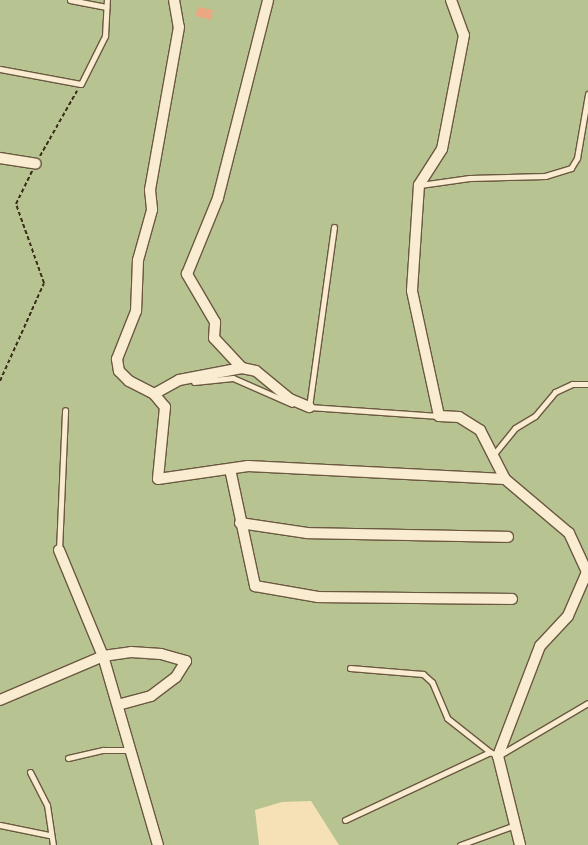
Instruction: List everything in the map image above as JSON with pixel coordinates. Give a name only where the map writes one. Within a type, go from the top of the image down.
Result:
[{"type":"street","points":[[174,0],[179,26],[150,190],[152,210],[138,260],[136,312],[117,359],[120,371],[129,381],[154,394],[165,407],[158,479],[248,466],[505,478]]},
{"type":"street","points":[[242,368],[214,338],[215,322],[187,274],[218,198],[268,0]]},
{"type":"street","points":[[452,0],[464,35],[442,149],[419,186],[412,291],[439,416],[458,417],[480,430],[505,478],[569,533],[587,572],[568,616],[540,646],[494,754],[520,845]]},
{"type":"street","points":[[0,158],[36,164]]},
{"type":"street","points":[[154,394],[179,380],[242,368],[256,371],[290,399],[308,407]]},
{"type":"street","points":[[230,469],[254,586],[318,597],[512,599]]},
{"type":"street","points":[[240,523],[307,533],[508,537]]},
{"type":"street","points":[[59,550],[103,656],[158,845]]},
{"type":"street","points":[[0,700],[103,656],[131,652],[161,654],[186,661],[176,678],[151,696],[118,705]]},
{"type":"lane","points":[[70,0],[106,7]]},
{"type":"lane","points":[[0,69],[81,84],[105,36],[107,0]]},
{"type":"lane","points":[[419,186],[566,171],[577,158],[588,94]]},
{"type":"lane","points":[[308,407],[334,227]]},
{"type":"lane","points":[[154,394],[183,383],[233,378],[275,398],[308,407],[439,416]]},
{"type":"lane","points":[[494,454],[515,428],[535,416],[555,392],[572,384],[588,384]]},
{"type":"lane","points":[[59,550],[65,410]]},
{"type":"lane","points":[[350,668],[423,674],[432,682],[447,718],[494,754]]},
{"type":"lane","points":[[346,820],[494,754],[588,704]]},
{"type":"lane","points":[[68,758],[103,750],[129,750]]},
{"type":"lane","points":[[30,772],[47,805],[49,835],[53,845]]},
{"type":"lane","points":[[0,825],[49,835]]},
{"type":"lane","points":[[460,845],[515,825]]},
{"type":"path","points":[[0,381],[44,283],[16,204],[81,84]]},
{"type":"green space","points":[[0,0],[588,0],[588,845],[339,845],[311,801],[282,802],[255,810],[259,845],[0,845]]},
{"type":"building","points":[[198,7],[213,10],[211,20],[195,16]]}]
